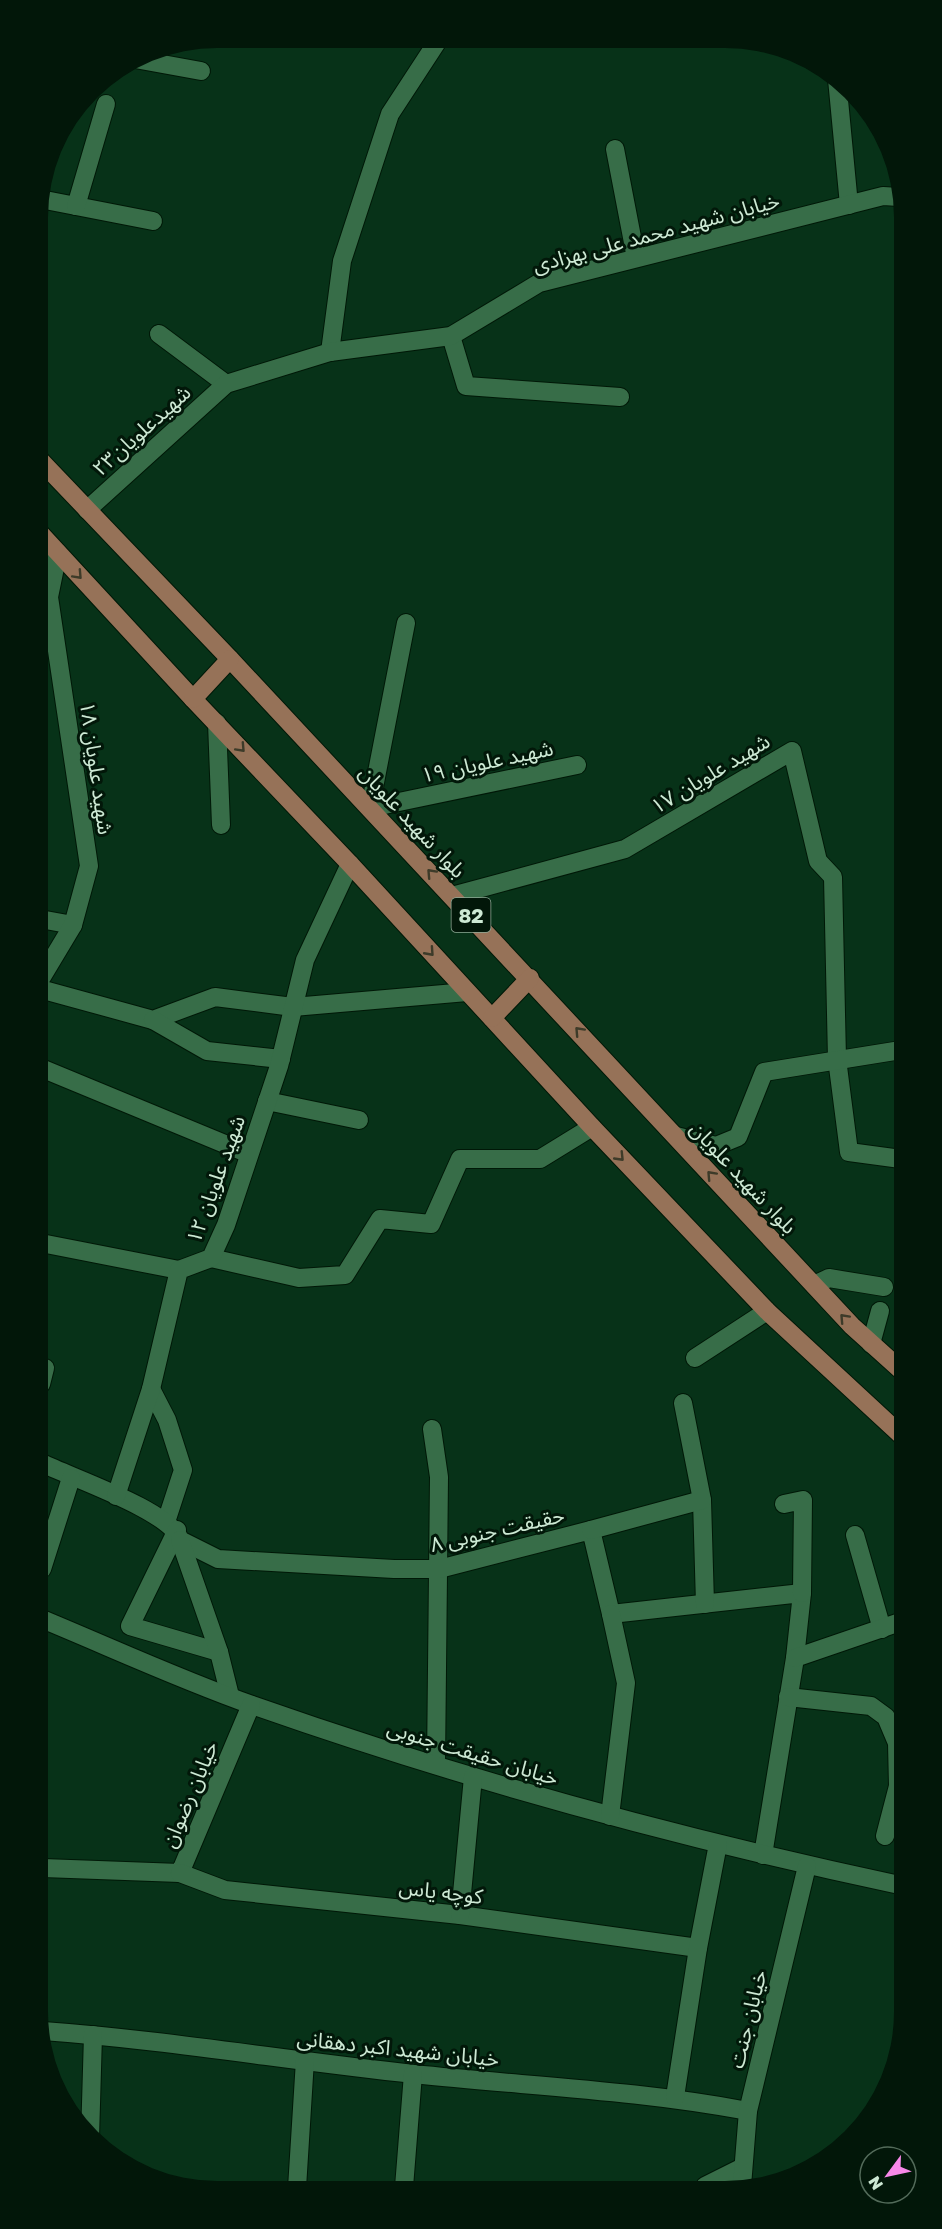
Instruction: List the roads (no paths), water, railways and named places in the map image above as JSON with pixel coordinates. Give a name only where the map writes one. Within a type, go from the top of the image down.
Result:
[{"type":"main road","name":"بلوار شهید علویان","points":[[48,469],[231,658],[814,1285],[871,1344],[894,1364]]},
{"type":"main road","name":"82","points":[[48,542],[350,864],[592,1127],[767,1311],[894,1429]]},
{"type":"main road","points":[[193,699],[231,658]]},
{"type":"main road","points":[[492,1018],[530,978]]},
{"type":"street","points":[[330,352],[342,261],[390,114],[433,48]]},
{"type":"street","points":[[150,62],[201,71]]},
{"type":"street","points":[[838,93],[849,205]]},
{"type":"street","points":[[76,206],[106,104]]},
{"type":"street","points":[[615,149],[636,258]]},
{"type":"street","name":"خیابان شهید محمد علی بهزادی","points":[[226,384],[330,352],[451,336],[539,283],[883,196],[893,197]]},
{"type":"street","points":[[48,201],[153,221]]},
{"type":"street","points":[[159,334],[226,384]]},
{"type":"street","points":[[451,336],[466,386],[620,398]]},
{"type":"street","name":"شهیدعلویان۲۳","points":[[87,510],[226,384]]},
{"type":"street","points":[[48,561],[58,553]]},
{"type":"street","name":"شهید علویان ۱۸","points":[[48,967],[73,925],[89,866],[49,597],[58,553]]},
{"type":"street","points":[[370,808],[406,623]]},
{"type":"street","points":[[217,723],[221,825]]},
{"type":"street","name":"شهید علویان ۱۷","points":[[452,896],[625,849],[792,750],[818,861],[833,877],[837,1059]]},
{"type":"street","name":"شهید علویان ۱۹","points":[[370,808],[577,765]]},
{"type":"street","name":"شهید علویان ۱۲","points":[[116,1496],[151,1389],[179,1270],[211,1258],[226,1225],[281,1059],[305,960],[350,864]]},
{"type":"street","points":[[48,920],[73,925]]},
{"type":"street","points":[[48,991],[153,1020],[207,1051],[281,1059]]},
{"type":"street","points":[[153,1020],[215,997],[293,1007],[467,992]]},
{"type":"street","points":[[676,1136],[716,1146],[738,1137],[764,1072],[894,1051]]},
{"type":"street","points":[[837,1059],[849,1152],[894,1158]]},
{"type":"street","points":[[48,1071],[249,1154]]},
{"type":"street","points":[[267,1101],[359,1120]]},
{"type":"street","points":[[211,1258],[299,1278],[345,1275],[380,1219],[431,1224],[460,1159],[540,1159],[592,1127]]},
{"type":"street","points":[[48,1244],[179,1270]]},
{"type":"street","points":[[814,1285],[829,1278],[884,1287]]},
{"type":"street","points":[[695,1358],[767,1311]]},
{"type":"street","points":[[871,1344],[880,1311]]},
{"type":"street","points":[[151,1389],[167,1420],[183,1470],[174,1530],[130,1626],[219,1652]]},
{"type":"street","points":[[683,1403],[702,1500],[705,1604]]},
{"type":"street","points":[[432,1429],[439,1477],[436,1765]]},
{"type":"street","name":"حقیقت جنوبی ۸","points":[[48,1466],[116,1496],[218,1559],[394,1569],[439,1569],[591,1530],[626,1683],[610,1816]]},
{"type":"street","points":[[48,1550],[71,1478]]},
{"type":"street","points":[[591,1530],[702,1500]]},
{"type":"street","points":[[763,1855],[795,1658],[802,1593],[803,1500],[784,1504]]},
{"type":"street","points":[[174,1530],[219,1652],[230,1696]]},
{"type":"street","points":[[855,1535],[882,1629]]},
{"type":"street","points":[[611,1614],[802,1593]]},
{"type":"street","name":"خیابان حقیقت جنوبی","points":[[48,1621],[251,1705],[473,1777],[718,1844],[894,1884]]},
{"type":"street","points":[[795,1658],[894,1625]]},
{"type":"street","points":[[788,1696],[871,1706],[886,1717],[894,1736]]},
{"type":"street","name":"خیابان رضوان","points":[[48,1869],[180,1873],[251,1705]]},
{"type":"street","points":[[460,1916],[473,1777]]},
{"type":"street","points":[[885,1836],[894,1801]]},
{"type":"street","points":[[675,2097],[698,1948],[718,1844]]},
{"type":"street","name":"خیابان جنت","points":[[742,2180],[748,2111],[807,1866]]},
{"type":"street","name":"کوچه یاس","points":[[180,1873],[225,1890],[460,1916],[698,1948]]},
{"type":"street","name":"خیابان شهید اکبر دهقانی","points":[[49,2031],[413,2074],[675,2097],[748,2111]]},
{"type":"street","points":[[90,2123],[93,2035]]},
{"type":"street","points":[[297,2181],[305,2060]]},
{"type":"street","points":[[404,2181],[413,2074]]},
{"type":"street","points":[[715,2181],[743,2167]]}]
